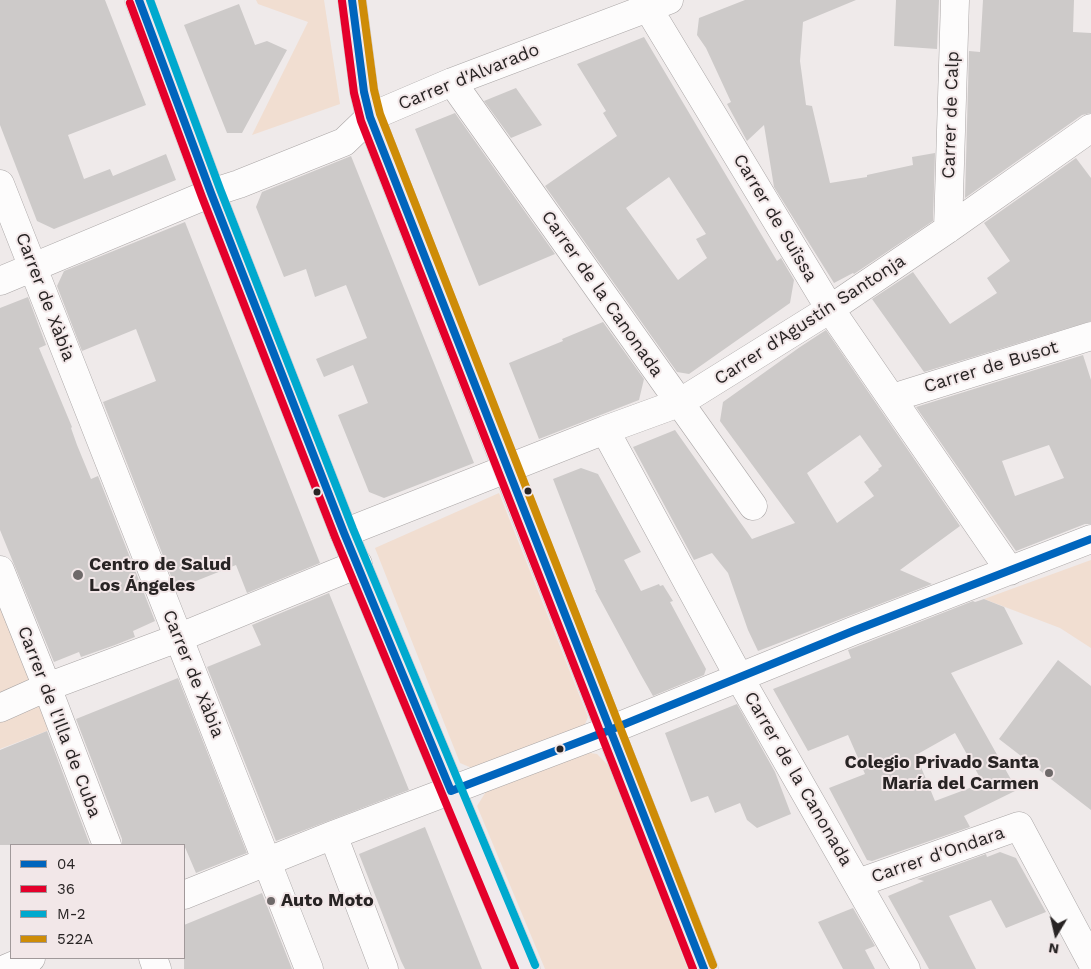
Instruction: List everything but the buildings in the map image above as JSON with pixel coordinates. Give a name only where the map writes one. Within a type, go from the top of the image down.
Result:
[{"type":"main road","points":[[352,0],[364,92],[370,117],[704,969]]},
{"type":"main road","points":[[142,1],[211,193],[344,533],[526,969]]},
{"type":"street","name":"Carrer de Calp","points":[[948,229],[954,0]]},
{"type":"street","name":"Carrer d'Alvarado","points":[[0,281],[211,193],[239,184],[344,142],[370,117],[452,82],[658,4]]},
{"type":"street","name":"Carrer de Suïssa","points":[[658,4],[830,309],[1010,571]]},
{"type":"street","name":"Carrer de la Canonada","points":[[452,82],[753,506]]},
{"type":"street","name":"Carrer d'Agustín Santonja","points":[[344,533],[605,430],[679,403],[830,309],[948,229],[1091,128]]},
{"type":"street","name":"Carrer de Xàbia","points":[[0,184],[309,969]]},
{"type":"street","name":"Carrer de Busot","points":[[892,398],[1091,336]]},
{"type":"street","name":"Carrer de la Canonada","points":[[605,430],[739,676],[906,969]]},
{"type":"street","points":[[185,895],[268,863],[333,835],[610,730],[739,676],[1091,539]]},
{"type":"street","points":[[0,708],[47,687],[178,638],[358,564]]},
{"type":"street","name":"Carrer de l'Illa de Cuba","points":[[0,570],[107,844]]},
{"type":"street","name":"Carrer d'Ondara","points":[[858,883],[1019,826],[1091,961]]},
{"type":"street","points":[[333,835],[384,969]]},
{"type":"street","points":[[0,963],[3,969],[28,959]]},
{"type":"shaded area","points":[[256,0],[324,0],[340,104],[252,135],[308,22],[258,4]]},
{"type":"shaded area","points":[[499,493],[588,717],[583,729],[481,772],[460,763],[375,548]]},
{"type":"shaded area","points":[[1091,560],[1091,648],[1060,628],[984,599]]},
{"type":"shaded area","points":[[0,580],[57,727],[0,749]]},
{"type":"shaded area","points":[[583,752],[597,754],[608,765],[688,969],[545,969],[477,806],[487,790]]},
{"type":"transit line","name":"04","points":[[139,0],[211,193],[344,533],[451,791],[610,730],[853,631],[1091,539]]},
{"type":"transit line","name":"M-2","points":[[150,0],[220,189],[353,529],[535,965]]},
{"type":"transit line","name":"04","points":[[352,0],[364,92],[370,117],[704,969]]},
{"type":"transit line","name":"522A","points":[[362,0],[374,90],[380,114],[713,965]]},
{"type":"transit line","name":"36","points":[[342,1],[354,93],[361,121],[693,969]]},
{"type":"transit line","name":"36","points":[[130,3],[202,197],[335,537],[515,969]]},
{"type":"place","name":"Centro de Salud Los Ángeles","points":[[78,575]]},
{"type":"place","name":"Colegio Privado Santa María del Carmen","points":[[1049,773]]},
{"type":"place","name":"Auto Moto","points":[[271,901]]}]
